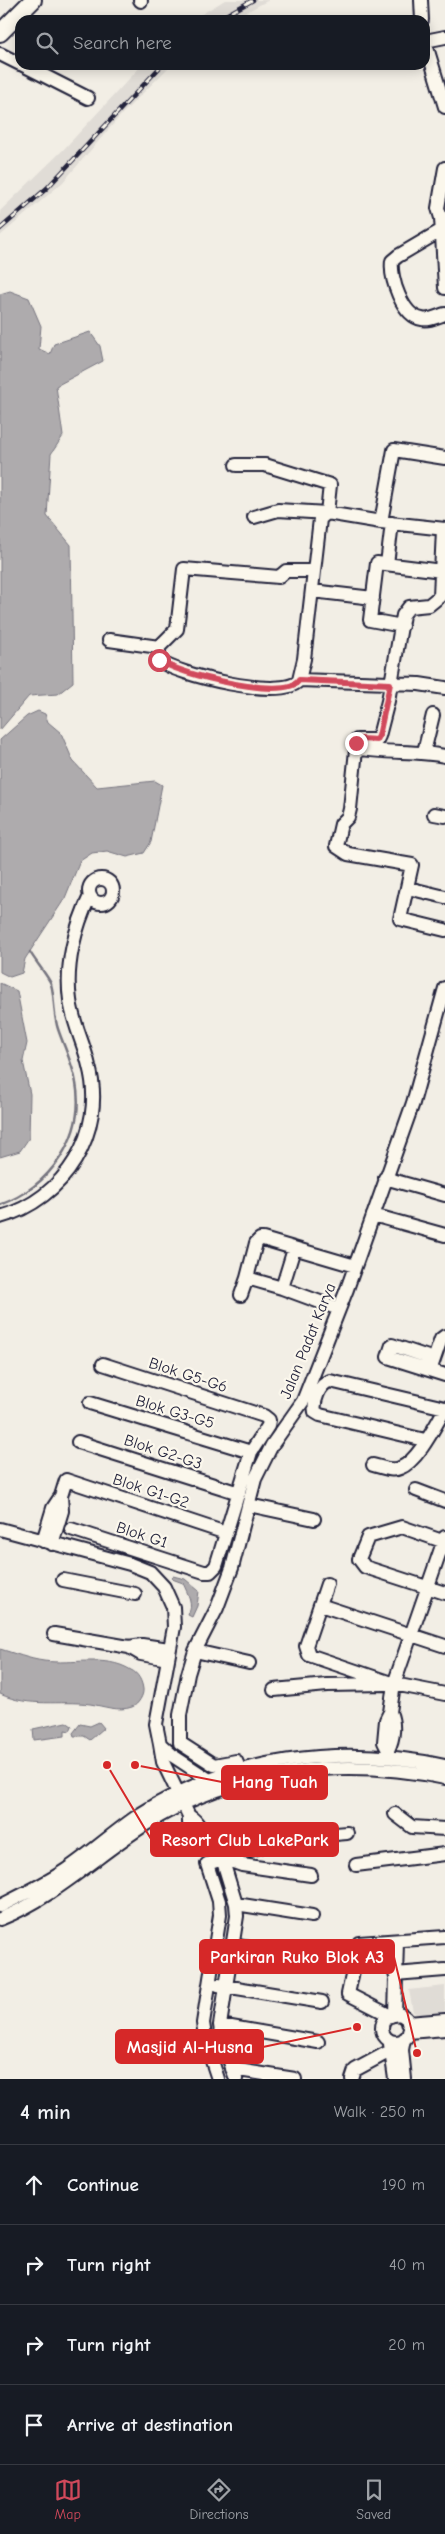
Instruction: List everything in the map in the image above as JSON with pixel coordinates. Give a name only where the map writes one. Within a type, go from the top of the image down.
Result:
[{"type":"main road","points":[[18,15],[33,0]]},
{"type":"main road","points":[[0,33],[15,18]]},
{"type":"street","points":[[421,0],[422,15]]},
{"type":"street","points":[[430,40],[445,37]]},
{"type":"street","points":[[0,54],[15,61]]},
{"type":"street","points":[[430,58],[445,107]]},
{"type":"street","points":[[33,70],[88,98]]},
{"type":"street","points":[[445,168],[438,208],[443,223],[445,288]]},
{"type":"street","points":[[443,223],[392,261],[391,271],[399,296],[413,315],[421,320],[427,320],[445,314]]},
{"type":"street","points":[[387,564],[387,523],[394,450],[445,458]]},
{"type":"street","points":[[236,465],[265,466],[330,484],[327,513],[320,519],[304,659],[299,680],[295,686],[289,688],[232,684],[159,660],[159,647],[177,629],[185,568],[278,576],[286,571],[314,571]]},
{"type":"street","points":[[254,517],[278,510],[327,513],[387,523],[444,529],[441,592],[437,600],[429,604],[409,607],[403,615],[379,736],[377,740],[357,740],[350,809],[348,817],[341,824],[336,846],[348,854],[412,865],[400,919],[445,930]]},
{"type":"street","points":[[402,626],[370,620],[377,563],[442,571]]},
{"type":"street","points":[[312,591],[373,598]]},
{"type":"street","points":[[109,640],[159,647]]},
{"type":"street","points":[[299,680],[419,684],[445,688]]},
{"type":"street","points":[[424,752],[433,715]]},
{"type":"street","points":[[356,748],[387,753],[424,752],[445,756]]},
{"type":"street","points":[[408,888],[445,897]]},
{"type":"street","points":[[0,1217],[18,1212],[56,1186],[72,1166],[83,1143],[91,1119],[94,1091],[90,1066],[75,1028],[70,999],[69,971],[73,944],[90,896]]},
{"type":"street","name":"Jalan Padat Karya","points":[[240,1770],[236,1761],[214,1765],[180,1743],[180,1715],[195,1651],[216,1608],[232,1568],[255,1479],[266,1455],[303,1401],[356,1266],[417,1090],[445,988]]},
{"type":"street","points":[[385,1178],[445,1195]]},
{"type":"street","points":[[373,1215],[445,1235]]},
{"type":"street","points":[[241,1295],[260,1239],[356,1266]]},
{"type":"street","points":[[282,1288],[294,1249]]},
{"type":"street","points":[[248,1278],[339,1309]]},
{"type":"street","points":[[445,1336],[441,1339],[432,1364],[445,1375]]},
{"type":"street","name":"Blok G5-G6","points":[[102,1364],[264,1416],[269,1420],[268,1426],[251,1452]]},
{"type":"street","points":[[374,1465],[391,1470],[400,1469],[413,1460],[445,1409],[330,1381],[322,1385],[314,1405],[315,1412],[320,1415],[425,1440]]},
{"type":"street","name":"Blok G3-G5","points":[[90,1403],[251,1452]]},
{"type":"street","name":"Blok G2-G3","points":[[78,1442],[238,1492]]},
{"type":"street","points":[[226,1533],[251,1452]]},
{"type":"street","name":"Blok G1-G2","points":[[47,1542],[62,1511],[61,1496],[66,1480],[226,1533]]},
{"type":"street","points":[[416,1490],[445,1501]]},
{"type":"street","points":[[249,1504],[314,1519]]},
{"type":"street","points":[[387,1759],[392,1742],[394,1721],[390,1712],[394,1684],[412,1635],[428,1588],[444,1540],[402,1527],[366,1539],[359,1559],[360,1564],[428,1588],[445,1593]]},
{"type":"street","name":"Blok G1","points":[[71,1529],[204,1572],[210,1572],[216,1566],[226,1533]]},
{"type":"street","points":[[0,1530],[130,1564],[150,1572],[164,1587],[173,1607],[174,1626],[156,1724],[163,1762],[189,1816],[196,1820],[204,1837],[202,1844],[236,1904],[220,2025],[222,2039],[234,2074],[295,2079]]},
{"type":"street","points":[[63,1580],[135,1594]]},
{"type":"street","points":[[327,1584],[306,1646],[310,1655],[394,1684],[445,1694]]},
{"type":"street","points":[[320,1605],[445,1646]]},
{"type":"street","points":[[54,1634],[129,1647],[142,1654],[169,1654]]},
{"type":"street","points":[[195,1651],[249,1662]]},
{"type":"street","points":[[274,1690],[326,1685],[394,1684]]},
{"type":"street","points":[[160,1744],[173,1756],[211,1781]]},
{"type":"street","points":[[181,1799],[211,1781],[240,1770],[316,1756],[387,1759],[445,1766]]},
{"type":"street","points":[[0,1919],[58,1881],[140,1815],[181,1799],[243,1780],[318,1768],[355,1767],[387,1759],[445,1778]]},
{"type":"street","points":[[395,1814],[412,1827],[445,1829]]},
{"type":"street","points":[[213,1861],[288,1838],[347,1832]]},
{"type":"street","points":[[356,1865],[445,1854]]},
{"type":"street","points":[[213,1861],[311,1876]]},
{"type":"street","points":[[213,1861],[220,1915],[203,2023],[206,2043],[218,2079]]},
{"type":"street","points":[[0,1906],[58,1881]]},
{"type":"street","points":[[236,1904],[312,1916]]},
{"type":"street","points":[[405,2079],[402,2050],[407,2031],[403,2017],[393,2015],[362,2000],[350,1997],[348,1990],[359,1943],[445,1938]]},
{"type":"street","points":[[395,2079],[390,2045],[383,2033],[382,2025],[393,2015],[397,1941]]},
{"type":"street","points":[[232,1945],[327,1961]]},
{"type":"street","points":[[395,1974],[445,1970]]},
{"type":"street","points":[[209,1983],[322,2002]]},
{"type":"street","points":[[352,2079],[355,2070],[397,2042],[407,2031],[445,2020]]},
{"type":"street","points":[[220,2025],[318,2042]]},
{"type":"street","points":[[407,2031],[445,2029]]},
{"type":"shaded area","points":[[225,0],[269,0],[240,15],[200,15]]},
{"type":"shaded area","points":[[137,70],[166,70],[122,114],[63,182],[0,236],[0,211],[64,149]]},
{"type":"shaded area","points":[[10,291],[29,298],[41,326],[39,349],[50,354],[54,344],[90,332],[100,346],[103,361],[56,386],[63,436],[51,454],[47,516],[71,545],[73,682],[58,694],[29,696],[0,730],[0,294]]},
{"type":"shaded area","points":[[38,711],[45,714],[48,722],[61,733],[73,761],[97,787],[155,781],[162,785],[151,842],[144,853],[127,857],[107,851],[92,853],[80,861],[65,898],[25,959],[22,973],[10,977],[0,972],[0,740],[27,716]]},
{"type":"shaded area","points":[[0,983],[17,991],[27,1043],[23,1061],[30,1094],[29,1138],[20,1151],[0,1157]]},
{"type":"shaded area","points":[[173,1576],[185,1579],[199,1591],[197,1606],[192,1617],[188,1615],[190,1603],[183,1583],[172,1579]]},
{"type":"shaded area","points":[[0,1649],[44,1661],[100,1661],[121,1665],[138,1675],[141,1680],[143,1694],[134,1706],[122,1709],[78,1703],[22,1701],[11,1698],[0,1694]]},
{"type":"shaded area","points":[[66,1722],[72,1726],[70,1731],[65,1730],[65,1736],[34,1740],[33,1729]]},
{"type":"shaded area","points":[[99,1722],[104,1728],[90,1740],[84,1736],[74,1736],[73,1733],[80,1724],[90,1726]]},
{"type":"shaded area","points":[[445,1986],[445,2017],[420,2016],[413,2012],[409,1990]]},
{"type":"waterway","points":[[0,1205],[18,1197],[34,1186],[60,1158],[69,1141],[78,1103],[75,1076],[56,1023],[51,984],[30,952]]},
{"type":"railway","points":[[226,15],[253,0]]},
{"type":"railway","points":[[0,229],[47,188],[157,70]]},
{"type":"place","name":"Resort Club LakePark","points":[[107,1765]]},
{"type":"place","name":"Hang Tuah","points":[[135,1765]]},
{"type":"place","name":"Masjid Al-Husna","points":[[357,2027]]},
{"type":"place","name":"Parkiran Ruko Blok A3","points":[[417,2053]]},
{"type":"route","points":[[159,660],[172,666],[232,684],[262,688],[289,688],[295,686],[299,680],[390,684],[388,701],[377,740],[361,739],[357,740],[356,743]]}]
